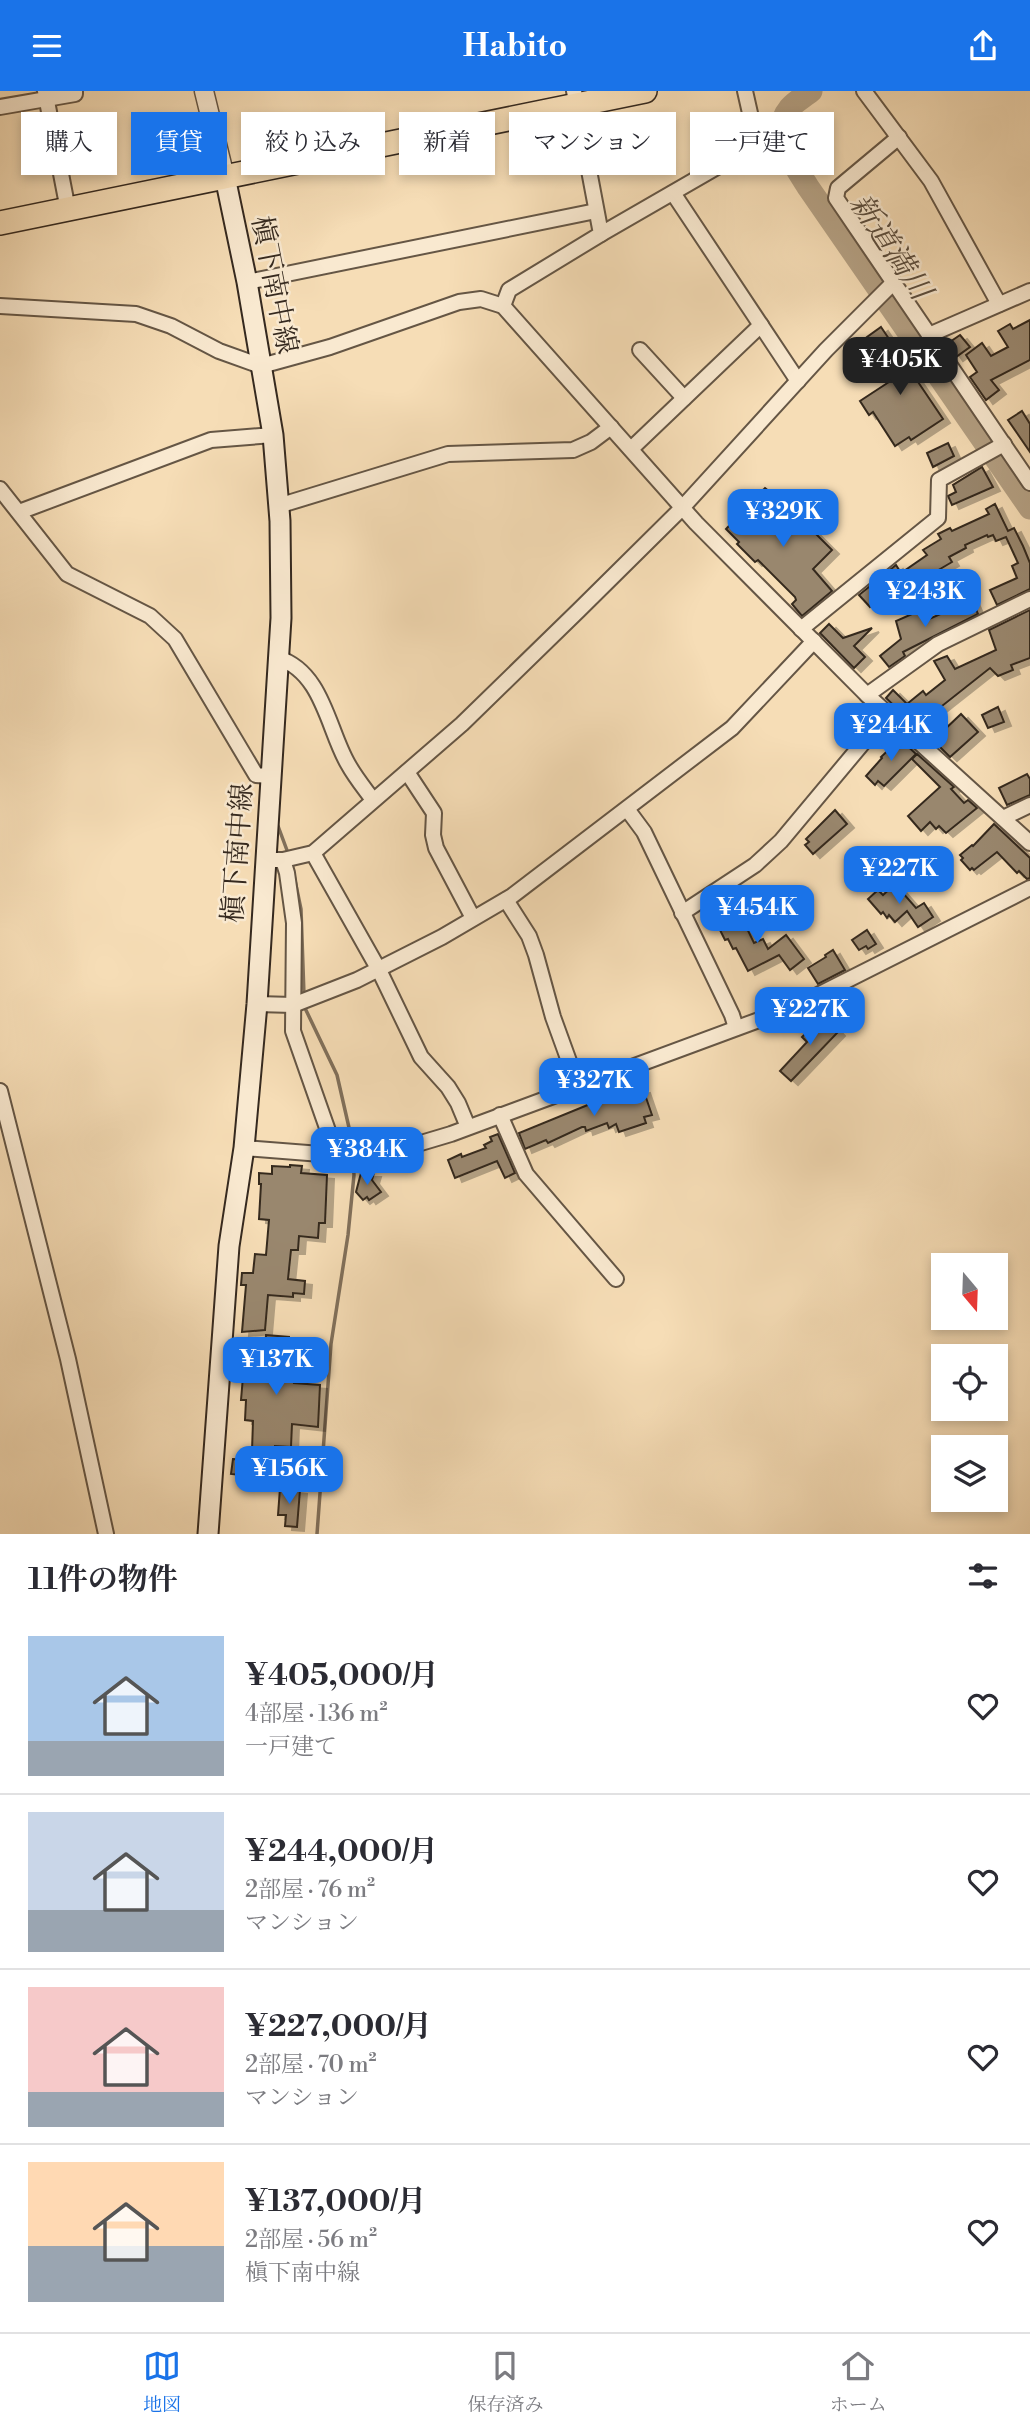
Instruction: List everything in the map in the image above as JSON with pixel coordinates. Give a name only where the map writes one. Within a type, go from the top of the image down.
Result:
[{"type":"highway","points":[[0,223],[225,177],[576,98],[645,91]]},
{"type":"main road","name":"槇下南中線","points":[[208,1534],[229,1246],[244,1148],[274,860],[270,776],[281,618],[273,435],[247,282],[225,177]]},
{"type":"street","points":[[0,107],[46,95],[75,95],[75,91]]},
{"type":"street","points":[[204,91],[225,177]]},
{"type":"street","points":[[503,306],[509,290],[757,144],[745,91]]},
{"type":"street","points":[[864,91],[940,194],[999,304]]},
{"type":"street","points":[[46,95],[68,210]]},
{"type":"street","points":[[576,98],[601,234]]},
{"type":"street","points":[[900,137],[838,188],[836,198],[1000,446],[1030,483]]},
{"type":"street","points":[[673,193],[799,381]]},
{"type":"street","points":[[247,282],[596,211]]},
{"type":"street","points":[[274,860],[313,853],[462,725],[682,508],[874,299],[891,284]]},
{"type":"street","points":[[929,335],[1030,291]]},
{"type":"street","points":[[0,306],[136,314],[171,326],[219,352],[261,366],[330,347],[459,302],[481,299],[503,306],[682,508],[867,695],[1030,843]]},
{"type":"street","points":[[631,449],[761,325]]},
{"type":"street","points":[[640,350],[684,398]]},
{"type":"street","points":[[278,506],[448,454],[573,450],[591,442],[611,427]]},
{"type":"street","points":[[19,512],[198,444],[219,439],[273,435]]},
{"type":"street","points":[[801,629],[938,518],[939,481],[1000,446]]},
{"type":"street","points":[[0,489],[67,574],[150,616],[165,628],[175,639],[256,775],[270,776]]},
{"type":"street","points":[[867,695],[938,643],[1030,599]]},
{"type":"street","points":[[257,1004],[293,1005],[379,971],[506,899],[732,728],[814,641]]},
{"type":"street","points":[[278,658],[289,661],[301,670],[329,715],[347,763],[373,800]]},
{"type":"street","points":[[682,913],[755,865],[781,841],[888,713]]},
{"type":"street","points":[[407,772],[434,813],[433,835],[436,848],[473,918]]},
{"type":"street","points":[[1003,818],[1030,805]]},
{"type":"street","points":[[626,809],[644,832],[736,1028]]},
{"type":"street","points":[[313,853],[379,971],[421,1057],[458,1103],[468,1127]]},
{"type":"street","points":[[274,860],[287,873],[294,923],[295,1040],[334,1155]]},
{"type":"street","points":[[244,1148],[359,1157],[394,1151],[468,1127],[794,1007],[1030,888]]},
{"type":"street","points":[[506,899],[529,936],[553,1017],[578,1086]]},
{"type":"street","points":[[0,1091],[68,1359],[106,1534]]},
{"type":"street","points":[[500,1115],[526,1174],[616,1279]]},
{"type":"building","points":[[1030,320],[1030,360],[991,380],[999,390],[986,400],[970,377],[977,372],[966,355],[982,343],[991,356],[1008,347],[998,331],[1010,324],[1013,329]]},
{"type":"building","points":[[881,327],[943,419],[911,440],[909,437],[895,446],[873,412],[869,415],[860,401],[895,378],[867,337]]},
{"type":"building","points":[[960,335],[970,347],[956,357],[947,344]]},
{"type":"building","points":[[1022,411],[1030,424],[1030,452],[1008,420]]},
{"type":"building","points":[[948,443],[954,456],[933,467],[927,453]]},
{"type":"building","points":[[982,467],[993,487],[952,505],[948,496],[956,492],[953,485]]},
{"type":"building","points":[[765,488],[786,505],[792,530],[802,520],[832,550],[813,569],[832,591],[802,616],[792,604],[796,600],[795,597],[758,560],[755,562],[726,529]]},
{"type":"building","points":[[995,504],[1008,531],[1014,528],[1030,563],[1030,589],[997,605],[990,590],[1017,578],[1012,566],[1018,563],[1006,537],[996,541],[993,535],[987,535],[965,545],[966,548],[949,557],[952,562],[930,575],[933,579],[921,588],[916,581],[896,593],[895,591],[885,600],[882,596],[870,607],[859,595],[896,565],[901,573],[927,555],[923,550],[941,539],[938,534],[950,528],[952,531],[989,514],[986,509]]},
{"type":"building","points":[[972,600],[978,614],[903,652],[905,656],[889,667],[880,656],[901,639],[896,621],[921,610],[927,620]]},
{"type":"building","points":[[1030,610],[1030,658],[1011,665],[1013,670],[998,676],[990,668],[928,717],[942,732],[961,714],[978,732],[950,757],[913,720],[911,722],[886,698],[893,690],[907,704],[923,691],[926,695],[945,680],[934,661],[947,656],[955,669],[996,650],[989,630]]},
{"type":"building","points":[[829,624],[843,638],[872,628],[854,646],[865,657],[854,668],[820,633]]},
{"type":"building","points":[[998,707],[1004,722],[988,728],[982,715]]},
{"type":"building","points":[[900,739],[916,754],[884,786],[878,781],[875,785],[866,776]]},
{"type":"building","points":[[917,754],[954,787],[951,789],[964,803],[968,800],[977,808],[946,833],[939,826],[936,829],[930,822],[921,831],[908,816],[940,787],[912,759]]},
{"type":"building","points":[[1027,774],[1030,779],[1030,795],[1007,805],[999,788]]},
{"type":"building","points":[[835,810],[847,824],[813,854],[805,845],[809,842],[806,839]]},
{"type":"building","points":[[994,824],[1030,858],[1030,878],[1027,879],[1019,871],[1017,873],[997,852],[974,870],[970,870],[961,860],[963,858],[960,855],[973,846]]},
{"type":"building","points":[[895,884],[916,908],[924,903],[933,917],[918,927],[907,911],[895,922],[889,915],[887,918],[883,912],[881,914],[868,899],[878,890],[883,895]]},
{"type":"building","points":[[738,910],[754,943],[763,939],[768,949],[786,935],[804,959],[790,970],[779,955],[748,971],[736,948],[733,949],[728,939],[725,940],[717,924]]},
{"type":"building","points":[[867,930],[876,944],[859,950],[852,940]]},
{"type":"building","points":[[833,950],[845,970],[818,984],[808,968]]},
{"type":"building","points":[[823,1016],[838,1032],[791,1081],[780,1071],[807,1042],[802,1037]]},
{"type":"building","points":[[633,1089],[634,1092],[643,1089],[652,1115],[644,1117],[646,1123],[619,1132],[616,1124],[609,1128],[607,1123],[586,1131],[585,1127],[582,1127],[548,1143],[546,1140],[525,1149],[519,1133],[595,1102],[614,1091],[616,1094]]},
{"type":"building","points":[[498,1134],[515,1173],[505,1178],[497,1161],[455,1178],[448,1160],[486,1148],[484,1145],[492,1141],[490,1137]]},
{"type":"building","points":[[272,1166],[302,1166],[301,1173],[327,1175],[325,1223],[319,1223],[318,1238],[299,1236],[298,1250],[291,1250],[288,1279],[305,1281],[304,1294],[293,1293],[293,1297],[268,1295],[265,1330],[242,1332],[246,1285],[241,1285],[242,1273],[253,1273],[255,1254],[266,1255],[269,1220],[259,1219],[259,1173],[272,1174]]},
{"type":"building","points":[[361,1173],[374,1173],[372,1180],[381,1192],[369,1200],[367,1197],[363,1200],[356,1192]]},
{"type":"building","points":[[266,1335],[289,1337],[286,1374],[295,1375],[294,1383],[320,1385],[318,1427],[292,1424],[291,1447],[275,1446],[275,1452],[252,1451],[253,1421],[245,1420],[246,1400],[241,1400],[244,1365],[240,1365],[241,1353],[265,1354]]},
{"type":"building","points":[[233,1459],[255,1461],[254,1473],[248,1472],[248,1476],[231,1474]]},
{"type":"building","points":[[280,1488],[300,1490],[297,1527],[285,1526],[286,1515],[278,1515]]},
{"type":"waterway","name":"新道満川","points":[[811,91],[791,106],[784,118],[783,139],[792,160],[1030,508]]},
{"type":"waterway","points":[[278,826],[288,853]]},
{"type":"waterway","points":[[291,861],[301,909],[304,995]]},
{"type":"waterway","points":[[304,1006],[337,1075],[350,1132],[352,1154]]},
{"type":"waterway","points":[[317,1534],[331,1344],[348,1235],[353,1161]]}]
